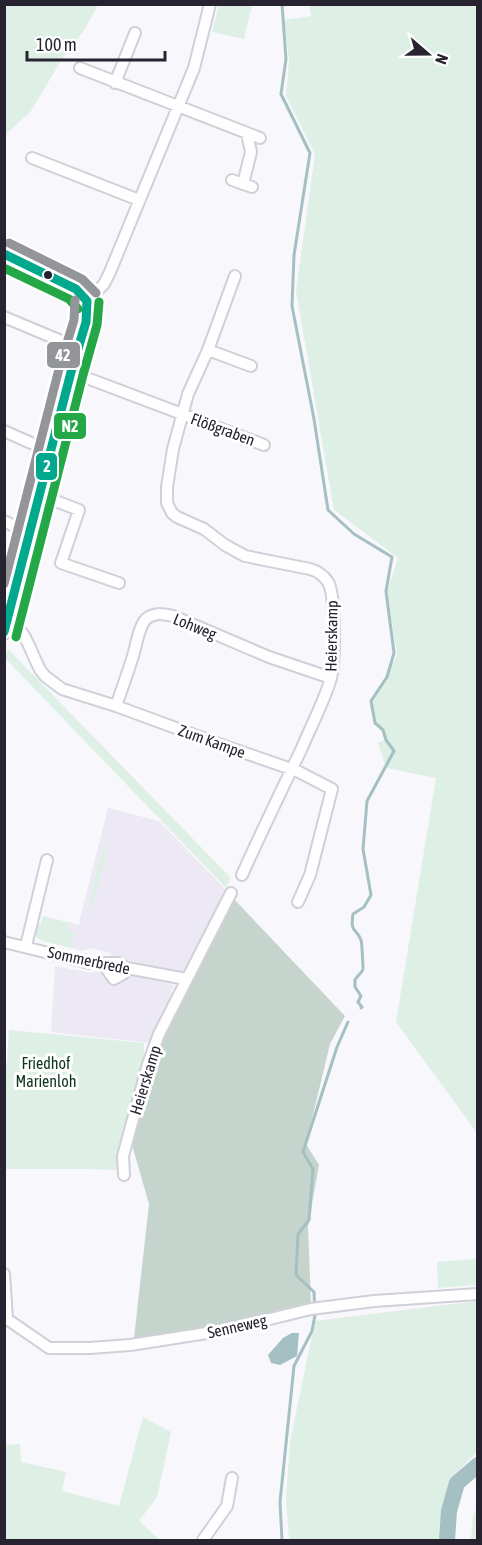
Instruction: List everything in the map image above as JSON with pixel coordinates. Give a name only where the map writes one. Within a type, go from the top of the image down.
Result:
[{"type":"street","points":[[4,634],[86,322],[87,301],[104,284],[110,272],[194,68],[210,4]]},
{"type":"street","points":[[115,82],[135,33]]},
{"type":"street","points":[[80,68],[260,138]]},
{"type":"street","points":[[242,184],[250,153],[247,134]]},
{"type":"street","points":[[32,158],[139,200]]},
{"type":"street","points":[[4,254],[76,289],[87,301]]},
{"type":"street","name":"Flößgraben","points":[[182,414],[235,276]]},
{"type":"street","points":[[4,317],[58,340]]},
{"type":"street","points":[[208,350],[251,366]]},
{"type":"street","name":"Flößgraben","points":[[71,372],[264,445]]},
{"type":"street","name":"Heierskamp","points":[[182,414],[167,487],[169,508],[177,517],[204,529],[225,545],[245,556],[310,569],[319,573],[331,590],[334,658],[331,678],[316,716],[242,874]]},
{"type":"street","points":[[4,431],[31,443]]},
{"type":"street","points":[[40,495],[79,510],[61,563],[119,583]]},
{"type":"street","points":[[4,520],[18,528]]},
{"type":"street","name":"Lohweg","points":[[116,706],[142,624],[153,615],[173,616],[269,657],[331,678]]},
{"type":"street","name":"Zum Kampe","points":[[8,620],[15,623],[24,635],[45,676],[62,688],[297,771],[332,789],[310,875],[298,902]]},
{"type":"street","name":"Sommerbrede","points":[[26,946],[47,860]]},
{"type":"street","name":"Heierskamp","points":[[124,1175],[123,1156],[148,1064],[159,1034],[231,893]]},
{"type":"street","name":"Sommerbrede","points":[[4,942],[89,963],[118,963],[127,968],[186,979]]},
{"type":"street","points":[[107,964],[108,971],[114,979],[123,974],[127,968]]},
{"type":"street","points":[[4,1274],[5,1320]]},
{"type":"street","name":"Senneweg","points":[[5,1320],[50,1348],[90,1348],[151,1342],[220,1331],[315,1308],[374,1301],[477,1294]]},
{"type":"street","points":[[203,1540],[227,1506],[232,1478]]},
{"type":"shaded area","points":[[108,808],[159,821],[225,889],[185,974],[111,956],[111,953],[90,948],[83,951],[40,940],[35,922],[41,924],[43,916],[80,925]]},
{"type":"shaded area","points":[[233,898],[345,1016],[330,1044],[306,1144],[319,1165],[308,1227],[311,1303],[211,1327],[134,1338],[149,1204],[132,1145],[151,1067],[163,1036]]},
{"type":"shaded area","points":[[55,966],[92,973],[100,968],[174,985],[151,1043],[51,1032]]},
{"type":"green space","points":[[5,4],[98,5],[31,111],[5,135]]},
{"type":"green space","points":[[219,5],[252,6],[244,39],[212,32]]},
{"type":"green space","points":[[309,5],[477,5],[477,1133],[396,1022],[436,778],[386,768],[378,743],[385,739],[383,731],[374,723],[371,701],[387,677],[397,655],[387,591],[398,558],[334,510],[296,291],[315,154],[286,96],[289,61],[284,20],[311,16]]},
{"type":"green space","points":[[8,649],[231,878],[226,888],[5,658]]},
{"type":"green space","points":[[102,849],[107,851],[93,904],[89,903]]},
{"type":"green space","points":[[43,916],[69,923],[67,930],[75,932],[71,948],[40,940],[33,933],[35,922],[41,924]]},
{"type":"green space","name":"Friedhof Marienloh","points":[[9,1030],[144,1043],[144,1064],[116,1170],[5,1169],[4,1063],[7,1063]]},
{"type":"green space","points":[[477,1259],[477,1285],[438,1288],[437,1262]]},
{"type":"green space","points":[[477,1301],[477,1452],[453,1476],[444,1508],[442,1540],[289,1540],[286,1499],[290,1442],[315,1321]]},
{"type":"green space","points":[[143,1417],[171,1432],[157,1497],[139,1521],[160,1540],[5,1540],[5,1445],[20,1444],[21,1462],[66,1472],[62,1491],[119,1506]]},
{"type":"green space","points":[[477,1507],[477,1540],[471,1540],[473,1515]]},
{"type":"water","points":[[292,1333],[299,1333],[297,1356],[280,1365],[271,1363],[268,1355],[283,1338]]},
{"type":"waterway","points":[[282,4],[286,59],[281,94],[310,153],[294,255],[292,306],[314,419],[328,510],[354,534],[392,557],[386,591],[394,653],[387,677],[371,701],[375,723],[383,730],[386,740],[394,751],[367,801],[363,849],[371,895],[364,907],[353,914],[352,920],[353,928],[362,945],[363,969],[355,980],[355,987],[361,996],[358,1002],[361,1008]]},
{"type":"waterway","points":[[282,1540],[280,1502],[294,1366],[312,1331],[315,1315],[314,1292],[296,1275],[298,1234],[309,1220],[313,1169],[303,1152],[337,1047],[348,1022]]},
{"type":"waterway","points":[[447,1540],[449,1511],[457,1483],[478,1465]]},
{"type":"transit line","name":"42","points":[[9,243],[82,279],[96,293]]},
{"type":"transit line","name":"2","points":[[4,254],[76,289],[87,301]]},
{"type":"transit line","name":"N2","points":[[4,268],[69,299],[78,309]]},
{"type":"transit line","name":"42","points":[[4,584],[59,369],[74,320],[75,300]]},
{"type":"transit line","name":"2","points":[[4,632],[86,322],[87,301]]},
{"type":"transit line","name":"N2","points":[[16,637],[97,325],[99,302]]}]
